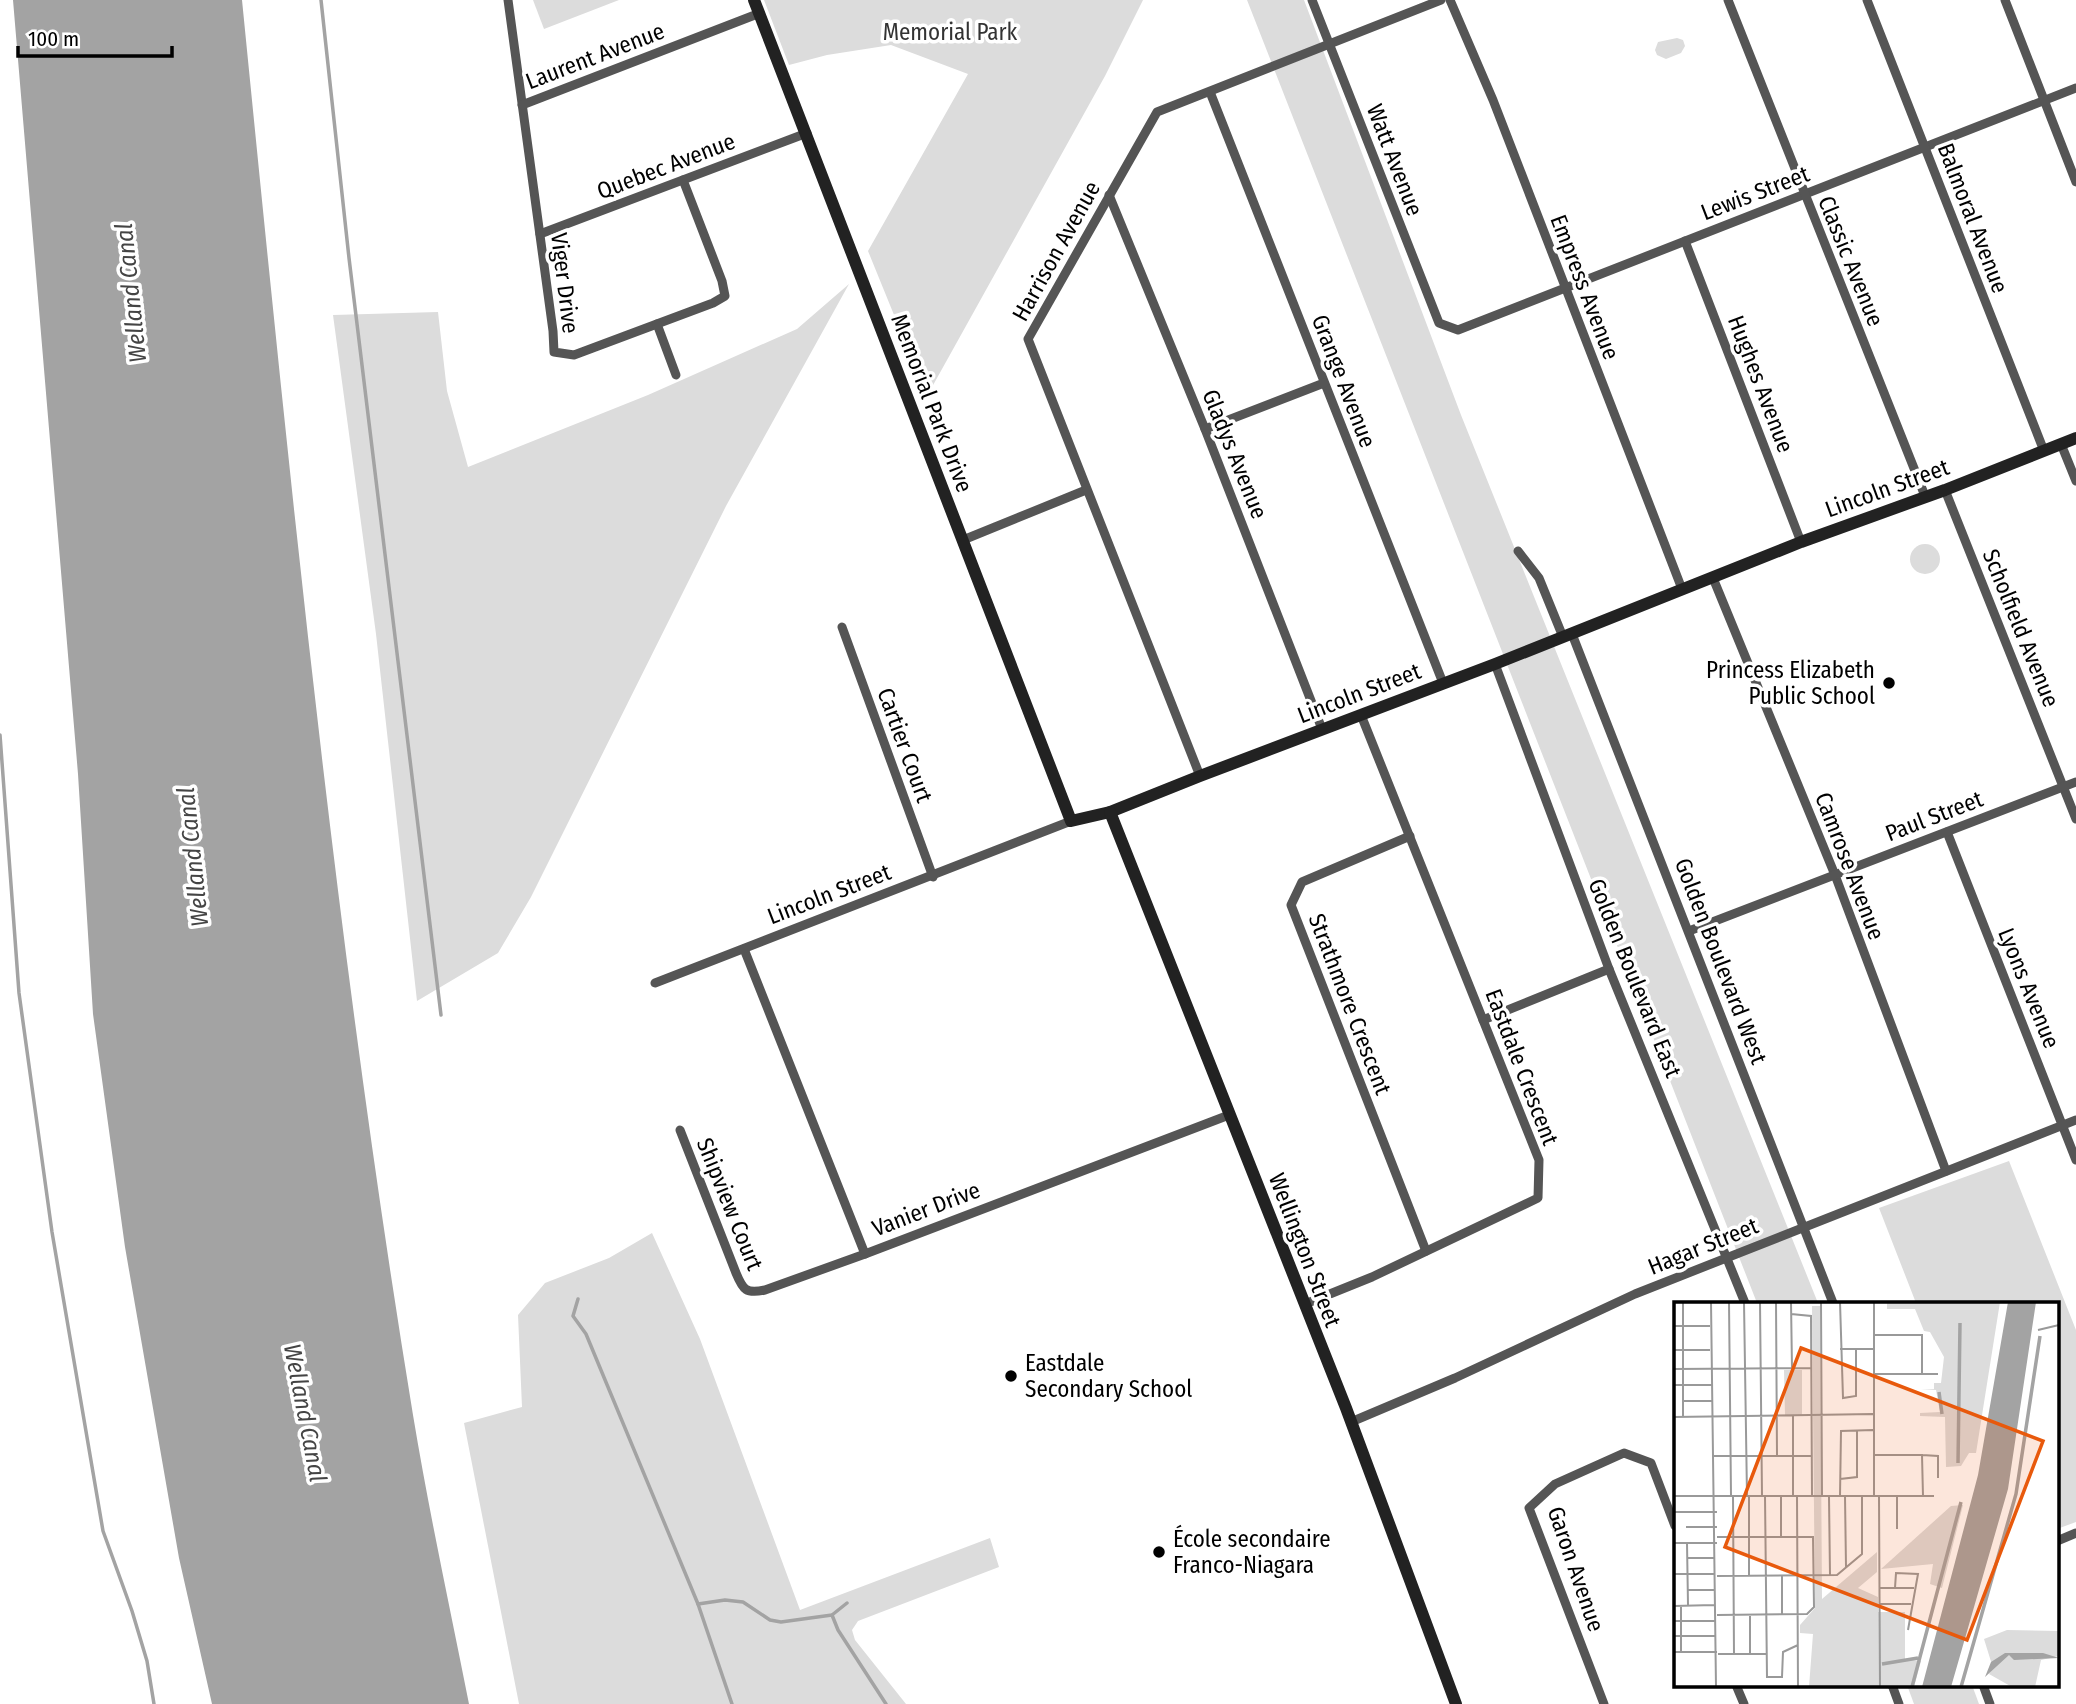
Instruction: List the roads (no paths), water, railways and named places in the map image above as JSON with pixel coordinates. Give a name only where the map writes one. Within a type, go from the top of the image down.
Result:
[{"type":"main road","name":"Memorial Park Drive","points":[[754,0],[1071,821]]},
{"type":"main road","name":"Lincoln Street","points":[[1071,821],[1110,812],[1801,542],[1945,490],[2076,438]]},
{"type":"main road","name":"Wellington Street","points":[[1110,812],[1351,1422],[1456,1704]]},
{"type":"street","name":"Viger Drive","points":[[508,0],[554,352],[574,355],[713,303],[724,296],[722,281],[683,180]]},
{"type":"street","name":"Watt Avenue","points":[[1312,0],[1439,323],[1448,328]]},
{"type":"street","name":"Harrison Avenue","points":[[1200,776],[1028,339],[1157,112],[1441,0]]},
{"type":"street","name":"Empress Avenue","points":[[1450,0],[1493,100],[1682,589]]},
{"type":"street","name":"Classic Avenue","points":[[1728,0],[1925,496]]},
{"type":"street","name":"Balmoral Avenue","points":[[1867,0],[2044,450]]},
{"type":"street","points":[[2005,0],[2076,182]]},
{"type":"street","name":"Laurent Avenue","points":[[522,104],[760,13]]},
{"type":"street","name":"Lewis Street","points":[[1448,328],[1458,330],[2076,88]]},
{"type":"street","name":"Grange Avenue","points":[[1210,92],[1443,683]]},
{"type":"street","name":"Quebec Avenue","points":[[540,234],[807,133]]},
{"type":"street","name":"Gladys Avenue","points":[[1109,195],[1205,429],[1322,729]]},
{"type":"street","name":"Hughes Avenue","points":[[1685,241],[1801,542]]},
{"type":"street","points":[[657,324],[676,375]]},
{"type":"street","points":[[1205,429],[1324,383]]},
{"type":"street","points":[[2061,444],[2076,481]]},
{"type":"street","points":[[963,540],[1086,490]]},
{"type":"street","name":"Scholfield Avenue","points":[[1945,490],[2076,819]]},
{"type":"street","name":"Golden Boulevard West","points":[[1518,551],[1539,578],[1567,635],[1689,931],[1833,1302]]},
{"type":"street","name":"Camrose Avenue","points":[[1713,578],[1835,875],[1946,1171]]},
{"type":"street","name":"Cartier Court","points":[[842,627],[933,877]]},
{"type":"street","name":"Golden Boulevard East","points":[[1494,664],[1609,969],[1745,1302]]},
{"type":"street","name":"Eastdale Crescent","points":[[1305,1304],[1538,1199],[1539,1160],[1362,715]]},
{"type":"street","name":"Paul Street","points":[[1689,931],[2076,782]]},
{"type":"street","name":"Lincoln Street","points":[[655,983],[933,877],[1071,821]]},
{"type":"street","name":"Lyons Avenue","points":[[1947,832],[2076,1160]]},
{"type":"street","name":"Strathmore Crescent","points":[[1410,836],[1302,881],[1291,905],[1426,1251]]},
{"type":"street","name":"Vanier Drive","points":[[744,949],[865,1254],[1229,1115]]},
{"type":"street","points":[[1483,1020],[1609,969]]},
{"type":"street","name":"Hagar Street","points":[[1351,1422],[1455,1378],[1635,1294],[2076,1120]]},
{"type":"street","name":"Shipview Court","points":[[680,1130],[740,1284],[747,1291],[765,1290],[865,1254]]},
{"type":"street","name":"Garon Avenue","points":[[1604,1704],[1529,1508],[1555,1484],[1624,1453],[1651,1463],[1674,1524]]},
{"type":"street","points":[[2058,1541],[2076,1533]]},
{"type":"street","points":[[1736,1686],[1744,1704]]},
{"type":"street","points":[[1892,1686],[1899,1704]]},
{"type":"street","points":[[1983,1686],[1990,1704]]},
{"type":"water","name":"Welland Canal","points":[[13,0],[242,0],[296,532],[360,1063],[413,1415],[469,1704],[212,1704],[179,1558],[125,1247],[93,1014],[78,774]]},
{"type":"waterway","points":[[321,0],[349,258],[441,1015]]},
{"type":"waterway","points":[[0,735],[19,993],[52,1232],[103,1531],[147,1661],[154,1704]]},
{"type":"waterway","points":[[578,1299],[573,1316],[586,1334],[698,1604],[732,1704]]},
{"type":"waterway","points":[[698,1604],[725,1600],[743,1602],[770,1620],[781,1622],[832,1615],[847,1603]]},
{"type":"waterway","points":[[832,1615],[838,1630],[886,1704]]},
{"type":"place","name":"Princess Elizabeth Public School","points":[[1889,683]]},
{"type":"place","name":"Eastdale Secondary School","points":[[1011,1376]]},
{"type":"place","name":"École secondaire Franco-Niagara","points":[[1159,1552]]},
{"type":"park label","name":"Memorial Park","points":[[950,32]]}]
